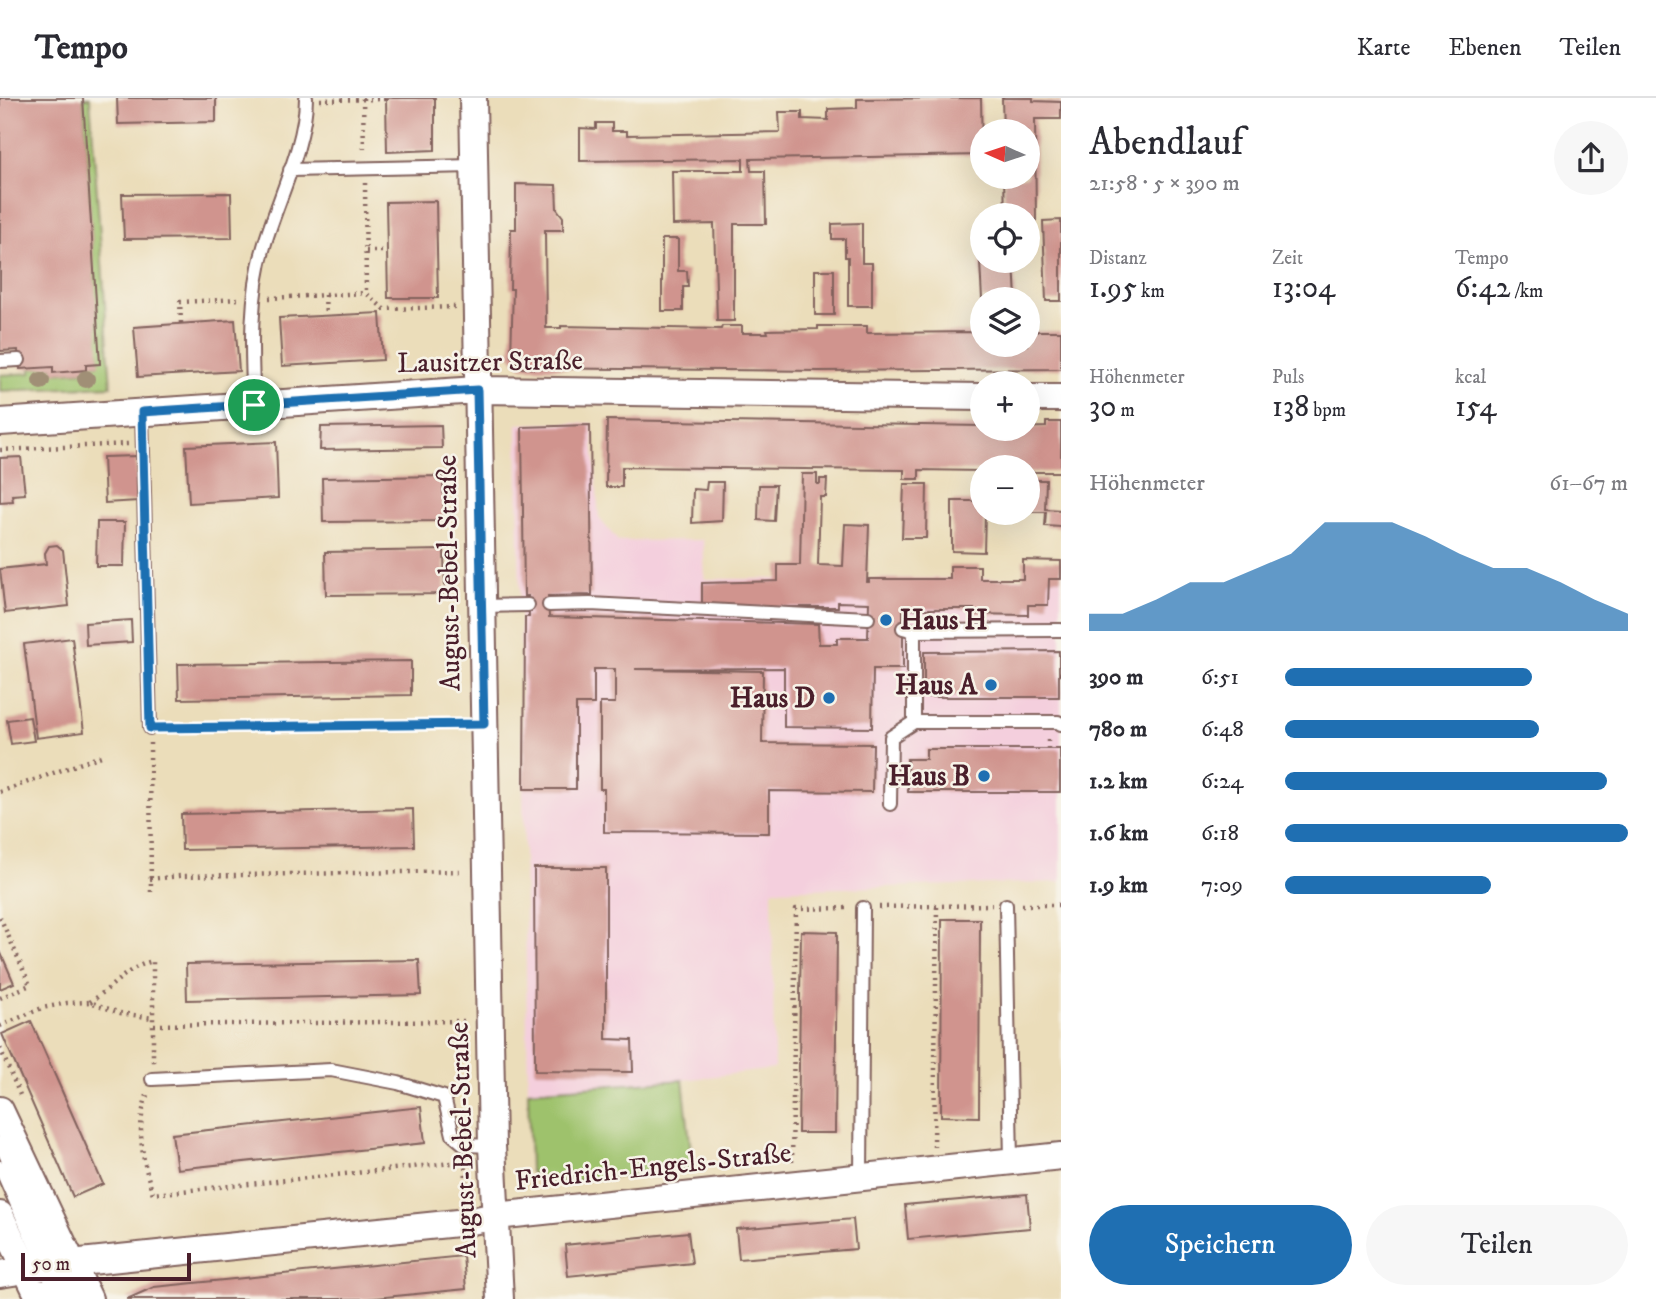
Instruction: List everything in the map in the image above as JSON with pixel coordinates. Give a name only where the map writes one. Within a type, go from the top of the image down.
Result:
[{"type":"street","name":"August-Bebel-Straße","points":[[473,98],[492,1146],[500,1299]]},
{"type":"street","name":"Lausitzer Straße","points":[[0,422],[477,390],[970,386]]},
{"type":"street","points":[[1040,392],[1061,398]]},
{"type":"street","points":[[0,1110],[56,1266],[40,1299]]},
{"type":"street","name":"Friedrich-Engels-Straße","points":[[0,1274],[467,1222],[496,1216],[1061,1156]]},
{"type":"street","points":[[0,1215],[89,1299]]},
{"type":"lane","points":[[254,405],[251,363],[254,299],[264,246],[290,170],[306,113],[306,99]]},
{"type":"lane","points":[[290,170],[474,166]]},
{"type":"lane","points":[[0,361],[19,360]]},
{"type":"lane","points":[[142,412],[150,728]]},
{"type":"lane","points":[[549,605],[590,604],[868,618]]},
{"type":"lane","points":[[482,606],[528,605]]},
{"type":"lane","points":[[914,722],[908,629],[1061,630]]},
{"type":"lane","points":[[890,804],[891,737],[914,722],[1060,722]]},
{"type":"lane","points":[[1006,905],[1011,1161]]},
{"type":"lane","points":[[861,1176],[863,908]]},
{"type":"lane","points":[[152,1079],[331,1070],[398,1083],[444,1097],[453,1135],[465,1145],[492,1146]]},
{"type":"lane","points":[[0,1143],[71,1299]]},
{"type":"lane","points":[[0,1167],[56,1266],[59,1299]]},
{"type":"path","points":[[306,99],[386,99]]},
{"type":"path","points":[[363,99],[366,293],[384,309],[445,307]]},
{"type":"path","points":[[366,251],[387,251]]},
{"type":"path","points":[[325,295],[326,316]]},
{"type":"path","points":[[0,450],[143,443]]},
{"type":"path","points":[[150,896],[150,728],[484,724]]},
{"type":"path","points":[[1048,738],[1048,749]]},
{"type":"path","points":[[0,792],[104,755]]},
{"type":"path","points":[[150,879],[181,876],[457,871]]},
{"type":"path","points":[[792,1184],[796,909],[1061,905]]},
{"type":"path","points":[[933,1169],[937,906]]},
{"type":"path","points":[[0,917],[30,985],[0,998]]},
{"type":"path","points":[[89,1002],[108,991],[128,971],[153,961]]},
{"type":"path","points":[[0,1026],[42,1008],[89,1002],[153,1022],[464,1021]]},
{"type":"path","points":[[153,1195],[465,1161]]},
{"type":"shaded area","points":[[592,423],[599,518],[618,541],[703,540],[705,579],[1061,578],[1061,882],[772,890],[774,1069],[683,1080],[528,1091],[517,424]]},
{"type":"green space","points":[[83,98],[90,98],[111,386],[0,391],[0,375],[31,373],[31,368],[53,367],[53,373],[86,371],[86,365],[99,364]]},
{"type":"green space","points":[[683,1080],[693,1169],[543,1184],[530,1171],[528,1091]]},
{"type":"building","points":[[0,98],[83,98],[100,364],[86,365],[86,370],[53,373],[53,367],[20,369],[18,350],[0,351]]},
{"type":"building","points":[[117,98],[216,98],[216,122],[118,124]]},
{"type":"building","points":[[386,98],[435,98],[435,150],[387,152]]},
{"type":"building","points":[[981,98],[981,119],[970,119],[970,155],[750,159],[751,171],[765,171],[766,224],[734,224],[734,321],[717,321],[714,224],[673,225],[672,171],[743,171],[743,159],[580,161],[580,128],[596,129],[596,123],[612,123],[612,131],[627,131],[627,135],[780,132],[779,112],[802,112],[802,119],[828,120],[828,109],[857,108],[857,99]]},
{"type":"building","points":[[1002,98],[1061,102],[1061,119],[1003,119]]},
{"type":"building","points":[[516,184],[556,185],[557,209],[563,217],[563,230],[545,230],[546,328],[721,329],[722,326],[742,326],[742,333],[768,333],[767,330],[818,329],[818,326],[867,326],[867,333],[970,332],[970,357],[1040,357],[1040,331],[1061,331],[1061,369],[819,371],[522,368],[511,356],[511,229],[516,229]]},
{"type":"building","points":[[1004,189],[1036,189],[1036,203],[1005,203]]},
{"type":"building","points":[[231,193],[232,238],[124,239],[122,194]]},
{"type":"building","points":[[436,201],[438,298],[388,298],[386,202]]},
{"type":"building","points":[[1061,220],[1061,301],[1046,301],[1043,221]]},
{"type":"building","points":[[862,223],[862,263],[872,263],[872,306],[848,306],[848,257],[845,257],[845,239],[832,239],[832,224]]},
{"type":"building","points":[[662,239],[678,239],[678,271],[687,271],[688,287],[683,287],[683,311],[662,311]]},
{"type":"building","points":[[815,270],[834,270],[834,315],[815,315]]},
{"type":"building","points":[[981,273],[1015,273],[1015,287],[981,287]]},
{"type":"building","points":[[380,313],[383,360],[282,366],[279,318]]},
{"type":"building","points":[[235,320],[239,371],[138,377],[134,327]]},
{"type":"building","points":[[607,420],[970,426],[970,441],[1040,441],[1040,427],[1046,427],[1046,422],[1061,422],[1061,472],[1040,472],[1040,455],[970,455],[970,471],[919,470],[919,479],[904,479],[904,470],[622,467],[622,487],[606,487]]},
{"type":"building","points":[[441,425],[442,448],[320,450],[321,427]]},
{"type":"building","points":[[590,425],[592,595],[548,596],[549,617],[818,624],[819,644],[837,644],[837,638],[868,638],[869,603],[838,602],[838,607],[702,607],[702,583],[778,581],[778,565],[800,565],[802,474],[817,474],[817,484],[820,484],[820,479],[827,479],[826,497],[820,497],[818,565],[843,566],[845,524],[869,525],[867,582],[869,579],[950,579],[950,566],[980,566],[980,579],[1023,579],[1023,560],[1061,561],[1061,579],[1049,579],[1048,605],[1028,605],[1028,615],[974,614],[974,609],[903,609],[903,669],[873,669],[872,728],[784,727],[784,668],[635,669],[763,671],[762,743],[873,744],[872,792],[769,791],[769,833],[604,832],[604,789],[600,789],[600,703],[615,703],[615,669],[594,669],[594,704],[576,704],[576,789],[524,789],[525,617],[529,617],[528,596],[524,596],[522,427]]},
{"type":"building","points":[[276,442],[278,498],[189,503],[186,446]]},
{"type":"building","points":[[136,456],[138,501],[105,503],[103,457]]},
{"type":"building","points":[[21,457],[25,494],[12,495],[13,501],[0,502],[0,458]]},
{"type":"building","points":[[443,476],[444,521],[323,522],[322,478]]},
{"type":"building","points":[[1040,480],[1046,480],[1045,509],[1061,510],[1061,527],[1045,526],[1046,512],[1040,512]]},
{"type":"building","points":[[707,482],[723,482],[722,521],[692,523],[693,489],[706,490]]},
{"type":"building","points":[[904,484],[927,484],[926,538],[902,538]]},
{"type":"building","points":[[759,485],[776,485],[774,521],[758,520]]},
{"type":"building","points":[[952,501],[970,501],[970,525],[985,525],[984,552],[952,551]]},
{"type":"building","points":[[97,522],[125,522],[124,566],[96,566]]},
{"type":"building","points":[[57,545],[63,550],[69,606],[5,613],[0,569],[46,564],[45,553],[49,546]]},
{"type":"building","points":[[444,550],[445,594],[326,595],[325,552]]},
{"type":"building","points":[[131,620],[132,642],[86,645],[85,623]]},
{"type":"building","points":[[72,638],[84,732],[36,738],[24,644]]},
{"type":"building","name":"Haus A","points":[[1059,651],[1059,697],[924,697],[924,652]]},
{"type":"building","points":[[411,661],[411,695],[179,699],[178,664]]},
{"type":"building","points":[[30,717],[34,741],[11,744],[7,720]]},
{"type":"building","name":"Haus B","points":[[926,749],[1060,749],[1060,792],[908,792],[907,759],[926,759]]},
{"type":"building","points":[[413,809],[414,846],[182,850],[181,814]]},
{"type":"building","points":[[534,868],[606,868],[606,1039],[632,1040],[633,1072],[535,1071]]},
{"type":"building","points":[[942,919],[980,919],[979,1117],[941,1116]]},
{"type":"building","points":[[801,931],[837,932],[835,1133],[798,1133]]},
{"type":"building","points":[[0,951],[14,983],[0,989]]},
{"type":"building","points":[[419,960],[421,995],[187,1000],[186,964]]},
{"type":"building","points":[[31,1021],[103,1184],[73,1197],[2,1034]]},
{"type":"building","points":[[421,1107],[425,1143],[177,1169],[172,1134]]},
{"type":"building","points":[[1027,1194],[1030,1228],[908,1239],[905,1205]]},
{"type":"building","points":[[853,1219],[856,1249],[739,1259],[736,1229]]},
{"type":"building","points":[[688,1232],[692,1263],[568,1276],[565,1245]]},
{"type":"building","points":[[463,1256],[466,1289],[365,1299],[127,1299],[154,1287]]},
{"type":"place","name":"Haus H","points":[[886,620]]},
{"type":"place","name":"Haus A","points":[[991,685]]},
{"type":"place","name":"Haus D","points":[[829,698]]},
{"type":"place","name":"Haus B","points":[[984,776]]},
{"type":"route","points":[[477,390],[484,724],[150,728],[142,412],[254,405],[477,390]]}]
